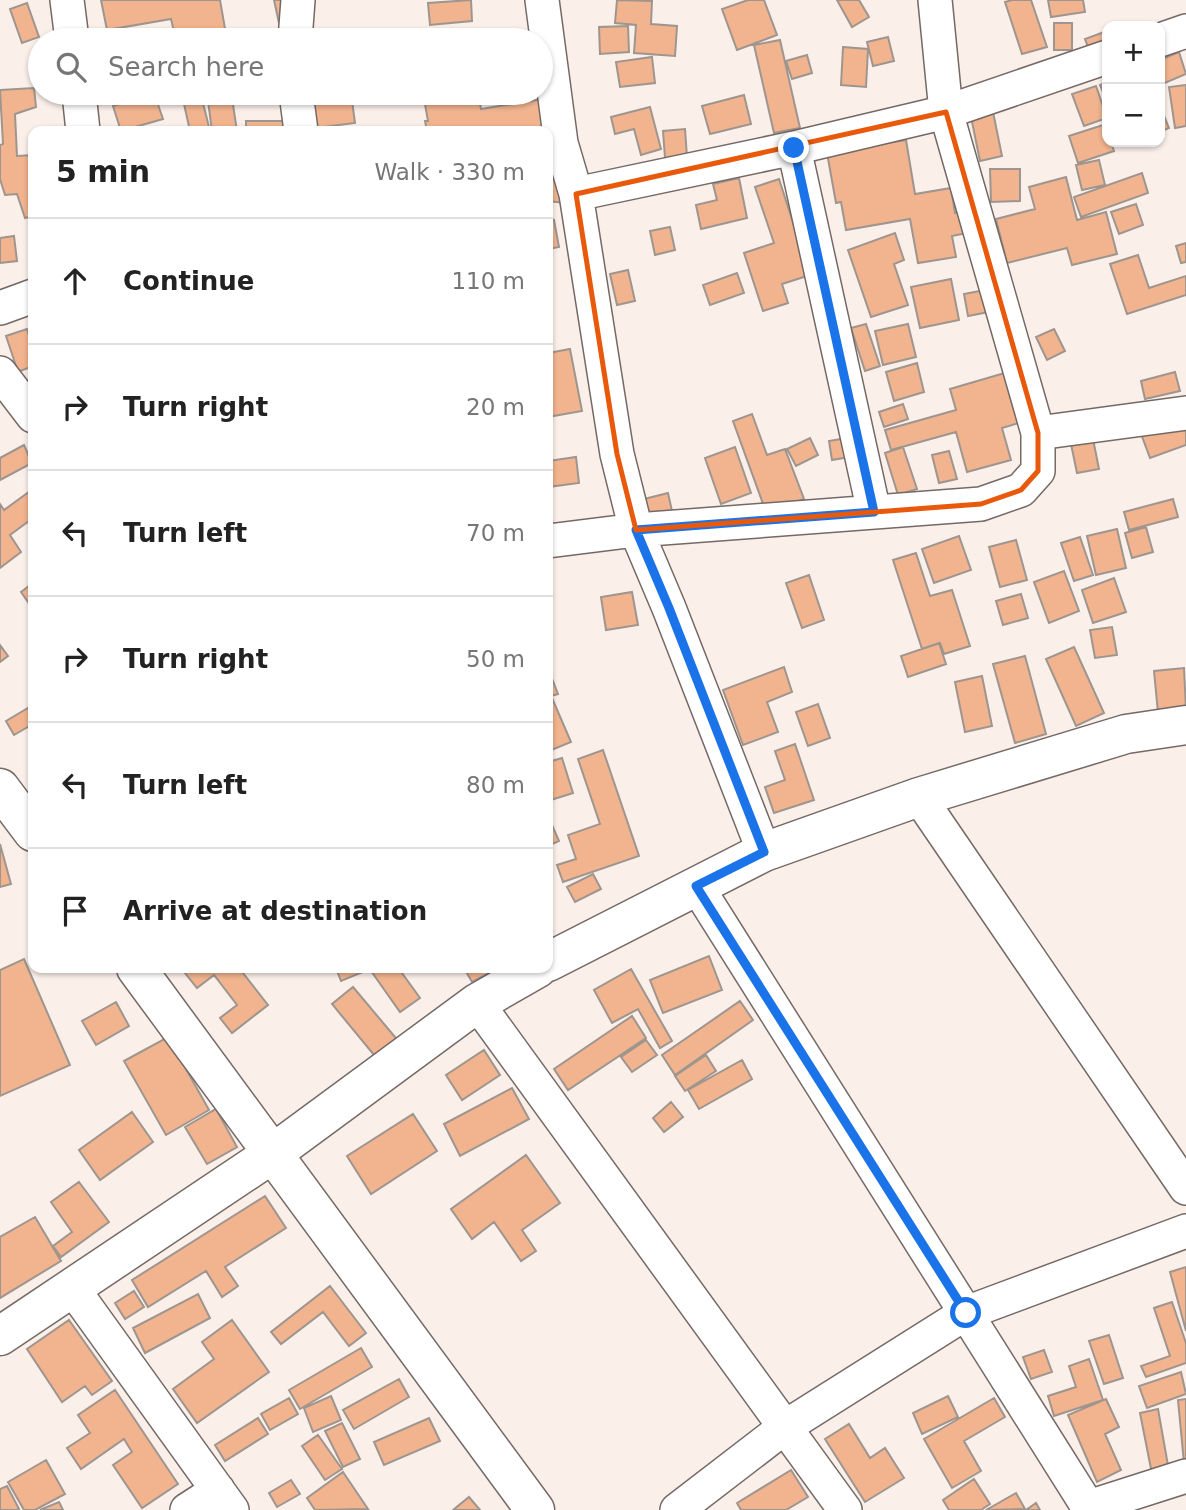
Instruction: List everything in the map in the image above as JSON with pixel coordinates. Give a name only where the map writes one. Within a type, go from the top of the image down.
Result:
[{"type":"street","points":[[67,0],[70,28]]},
{"type":"street","points":[[296,28],[298,0]]},
{"type":"street","points":[[542,0],[545,28]]},
{"type":"street","points":[[553,540],[636,530],[981,504],[1021,490],[1038,471],[1038,433],[946,112],[936,0]]},
{"type":"street","points":[[1165,38],[1186,31]]},
{"type":"street","points":[[576,194],[794,148],[946,112],[1102,59]]},
{"type":"street","points":[[80,105],[82,126]]},
{"type":"street","points":[[297,105],[299,126]]},
{"type":"street","points":[[551,105],[555,144],[576,194],[617,454],[636,530],[764,852]]},
{"type":"street","points":[[794,148],[874,512]]},
{"type":"street","points":[[0,308],[28,298]]},
{"type":"street","points":[[0,373],[28,409]]},
{"type":"street","points":[[1038,433],[1186,413]]},
{"type":"street","points":[[553,953],[764,852],[919,797],[1126,734],[1186,725]]},
{"type":"street","points":[[0,788],[28,825]]},
{"type":"street","points":[[919,797],[1186,1188]]},
{"type":"street","points":[[696,886],[1090,1509],[1186,1476]]},
{"type":"street","points":[[140,973],[534,1510]]},
{"type":"street","points":[[0,1336],[272,1154],[522,973]]},
{"type":"street","points":[[477,1003],[845,1510]]},
{"type":"street","points":[[677,1510],[785,1427],[966,1313],[1186,1231]]},
{"type":"street","points":[[73,1289],[225,1500],[187,1510]]},
{"type":"highlighted area","points":[[946,112],[1038,433],[1038,471],[1021,490],[981,504],[636,530],[617,454],[576,194]]},
{"type":"building","points":[[101,0],[220,0],[225,28],[173,28],[171,19],[107,28]]},
{"type":"building","points":[[274,0],[292,0],[296,20],[279,23]]},
{"type":"building","points":[[471,0],[472,21],[430,25],[428,3]]},
{"type":"building","points":[[617,0],[652,1],[651,24],[677,26],[675,56],[634,53],[636,25],[615,23]]},
{"type":"building","points":[[748,0],[764,0],[777,35],[737,50],[722,9]]},
{"type":"building","points":[[837,0],[859,0],[869,17],[852,27]]},
{"type":"building","points":[[1031,0],[1047,47],[1022,54],[1005,2]]},
{"type":"building","points":[[1048,0],[1083,0],[1085,12],[1051,17]]},
{"type":"building","points":[[27,3],[36,28],[28,28],[28,41],[22,43],[10,9]]},
{"type":"building","points":[[1054,23],[1072,23],[1072,50],[1054,50]]},
{"type":"building","points":[[628,26],[629,52],[600,54],[599,27]]},
{"type":"building","points":[[1102,33],[1102,51],[1091,55],[1085,39]]},
{"type":"building","points":[[888,37],[894,61],[873,66],[867,42]]},
{"type":"building","points":[[780,40],[800,128],[774,133],[754,45]]},
{"type":"building","points":[[843,47],[868,49],[866,87],[841,85]]},
{"type":"building","points":[[1179,52],[1186,74],[1165,83],[1165,58]]},
{"type":"building","points":[[807,55],[812,73],[792,79],[786,61]]},
{"type":"building","points":[[652,57],[655,83],[620,87],[616,62]]},
{"type":"building","points":[[1186,85],[1186,126],[1175,128],[1169,87]]},
{"type":"building","points":[[1096,86],[1102,103],[1102,120],[1084,126],[1072,94]]},
{"type":"building","points":[[28,88],[28,105],[36,105],[15,114],[17,156],[28,155],[28,217],[25,218],[17,194],[5,195],[0,179],[0,145],[3,144],[0,90]]},
{"type":"building","points":[[744,95],[751,124],[710,134],[702,106]]},
{"type":"building","points":[[158,105],[163,119],[138,126],[119,126],[113,106]]},
{"type":"building","points":[[184,105],[204,105],[209,126],[189,126]]},
{"type":"building","points":[[209,105],[233,105],[236,126],[211,126]]},
{"type":"building","points":[[313,105],[353,105],[355,123],[316,126]]},
{"type":"building","points":[[425,105],[480,105],[481,109],[506,105],[544,105],[547,126],[426,126],[425,121],[428,121]]},
{"type":"building","points":[[650,107],[661,149],[641,155],[634,129],[615,134],[611,117]]},
{"type":"building","points":[[993,112],[1002,156],[980,161],[971,117]]},
{"type":"building","points":[[246,121],[295,121],[295,126],[246,126]]},
{"type":"building","points":[[1102,125],[1102,147],[1113,147],[1114,151],[1078,163],[1069,136]]},
{"type":"building","points":[[685,129],[687,157],[665,158],[663,131]]},
{"type":"building","points":[[906,140],[915,194],[951,188],[955,213],[963,211],[967,233],[952,236],[956,257],[918,263],[910,219],[846,230],[841,202],[836,203],[827,153]]},
{"type":"building","points":[[1099,160],[1105,185],[1082,190],[1076,165]]},
{"type":"building","points":[[990,169],[1020,169],[1020,201],[991,202]]},
{"type":"building","points":[[553,170],[567,171],[565,203],[553,202]]},
{"type":"building","points":[[1142,173],[1148,193],[1081,217],[1074,197]]},
{"type":"building","points":[[1066,177],[1077,220],[1106,212],[1117,254],[1072,265],[1067,248],[1007,263],[996,219],[1035,209],[1029,187]]},
{"type":"building","points":[[739,178],[747,218],[701,229],[696,205],[717,200],[713,184]]},
{"type":"building","points":[[779,179],[810,275],[782,284],[788,303],[763,311],[744,253],[774,243],[755,187]]},
{"type":"building","points":[[1136,204],[1143,225],[1119,234],[1111,212]]},
{"type":"building","points":[[553,220],[559,247],[553,248]]},
{"type":"building","points":[[670,227],[675,250],[655,255],[650,231]]},
{"type":"building","points":[[895,233],[904,260],[894,264],[908,305],[871,317],[848,250]]},
{"type":"building","points":[[14,236],[17,261],[0,263],[0,238]]},
{"type":"building","points":[[1186,243],[1186,262],[1181,263],[1176,246]]},
{"type":"building","points":[[1138,255],[1149,288],[1186,276],[1186,295],[1127,314],[1110,264]]},
{"type":"building","points":[[628,270],[635,301],[617,305],[610,274]]},
{"type":"building","points":[[737,273],[744,293],[710,305],[703,285]]},
{"type":"building","points":[[951,279],[959,320],[920,328],[911,287]]},
{"type":"building","points":[[985,290],[989,312],[968,316],[964,294]]},
{"type":"building","points":[[866,324],[880,366],[865,371],[851,328]]},
{"type":"building","points":[[908,324],[916,357],[883,365],[875,331]]},
{"type":"building","points":[[27,329],[28,368],[18,372],[6,336]]},
{"type":"building","points":[[1054,329],[1065,351],[1047,360],[1036,337]]},
{"type":"building","points":[[570,349],[582,411],[553,416],[553,352]]},
{"type":"building","points":[[917,363],[924,392],[894,401],[886,372]]},
{"type":"building","points":[[1008,372],[1022,422],[1002,428],[1011,460],[967,472],[956,432],[891,450],[885,430],[956,410],[950,389]]},
{"type":"building","points":[[1175,372],[1180,391],[1145,399],[1141,381]]},
{"type":"building","points":[[903,404],[908,419],[884,427],[879,412]]},
{"type":"building","points":[[752,414],[767,455],[785,449],[804,499],[766,512],[733,421]]},
{"type":"building","points":[[1186,415],[1186,445],[1150,458],[1140,431]]},
{"type":"building","points":[[864,435],[867,454],[832,460],[829,441]]},
{"type":"building","points":[[810,438],[818,455],[796,466],[787,449]]},
{"type":"building","points":[[1093,439],[1099,469],[1077,473],[1071,444]]},
{"type":"building","points":[[24,445],[28,454],[28,465],[0,480],[0,458]]},
{"type":"building","points":[[735,447],[751,493],[721,504],[705,458]]},
{"type":"building","points":[[903,447],[917,489],[898,495],[885,453]]},
{"type":"building","points":[[949,451],[957,479],[939,483],[932,455]]},
{"type":"building","points":[[576,457],[579,483],[553,486],[553,460]]},
{"type":"building","points":[[28,493],[28,522],[10,535],[21,552],[0,568],[0,504],[4,510]]},
{"type":"building","points":[[668,493],[672,511],[639,518],[636,501]]},
{"type":"building","points":[[1173,499],[1178,517],[1129,530],[1124,512]]},
{"type":"building","points":[[1146,527],[1153,552],[1132,558],[1125,533]]},
{"type":"building","points":[[1117,529],[1126,568],[1096,575],[1087,536]]},
{"type":"building","points":[[959,536],[971,570],[934,583],[922,549]]},
{"type":"building","points":[[1080,537],[1093,575],[1074,581],[1061,543]]},
{"type":"building","points":[[1016,540],[1027,580],[1000,587],[989,547]]},
{"type":"building","points":[[916,553],[930,596],[952,590],[970,646],[944,654],[940,643],[922,649],[893,560]]},
{"type":"building","points":[[1064,571],[1079,611],[1049,623],[1034,582]]},
{"type":"building","points":[[809,575],[824,620],[802,628],[786,583]]},
{"type":"building","points":[[1114,578],[1126,612],[1093,623],[1082,590]]},
{"type":"building","points":[[28,587],[28,602],[21,592]]},
{"type":"building","points":[[632,592],[638,625],[606,630],[601,597]]},
{"type":"building","points":[[1021,594],[1028,618],[1003,625],[996,601]]},
{"type":"building","points":[[1112,627],[1117,655],[1095,658],[1090,630]]},
{"type":"building","points":[[939,643],[946,664],[908,677],[901,656]]},
{"type":"building","points":[[0,645],[8,656],[0,662]]},
{"type":"building","points":[[1074,647],[1104,713],[1076,726],[1046,659]]},
{"type":"building","points":[[1025,656],[1046,734],[1015,743],[993,664]]},
{"type":"building","points":[[784,667],[792,692],[767,702],[778,732],[743,745],[723,690]]},
{"type":"building","points":[[1184,668],[1186,710],[1158,713],[1154,671]]},
{"type":"building","points":[[982,676],[992,726],[965,732],[955,682]]},
{"type":"building","points":[[553,681],[558,694],[553,696]]},
{"type":"building","points":[[553,700],[571,742],[553,749]]},
{"type":"building","points":[[818,704],[830,738],[808,746],[796,712]]},
{"type":"building","points":[[28,708],[28,727],[14,735],[6,721]]},
{"type":"building","points":[[795,744],[814,800],[774,813],[765,787],[785,780],[775,751]]},
{"type":"building","points":[[603,750],[639,856],[563,882],[557,865],[576,859],[568,835],[600,824],[578,759]]},
{"type":"building","points":[[562,758],[573,793],[553,799],[553,761]]},
{"type":"building","points":[[553,827],[559,841],[553,844]]},
{"type":"building","points":[[0,844],[11,884],[0,887]]},
{"type":"building","points":[[593,874],[601,889],[575,902],[567,887]]},
{"type":"building","points":[[709,956],[722,990],[663,1013],[650,980]]},
{"type":"building","points":[[24,959],[70,1065],[0,1096],[0,970]]},
{"type":"building","points":[[631,969],[672,1041],[660,1048],[638,1009],[612,1023],[594,990]]},
{"type":"building","points":[[185,973],[243,973],[268,1005],[232,1033],[220,1018],[237,1005],[214,975],[197,988]]},
{"type":"building","points":[[338,973],[360,973],[341,981]]},
{"type":"building","points":[[373,973],[402,973],[420,998],[400,1012]]},
{"type":"building","points":[[467,973],[489,973],[472,982]]},
{"type":"building","points":[[353,987],[400,1043],[379,1061],[332,1004]]},
{"type":"building","points":[[740,1001],[753,1020],[675,1075],[662,1055]]},
{"type":"building","points":[[116,1002],[129,1026],[96,1045],[82,1021]]},
{"type":"building","points":[[632,1016],[646,1038],[568,1090],[554,1069]]},
{"type":"building","points":[[168,1037],[209,1110],[166,1135],[124,1061]]},
{"type":"building","points":[[646,1040],[657,1055],[632,1072],[621,1057]]},
{"type":"building","points":[[484,1050],[500,1075],[462,1100],[446,1075]]},
{"type":"building","points":[[706,1055],[716,1071],[685,1091],[675,1076]]},
{"type":"building","points":[[742,1060],[752,1079],[699,1109],[688,1090]]},
{"type":"building","points":[[512,1088],[529,1119],[460,1156],[444,1124]]},
{"type":"building","points":[[671,1102],[683,1117],[664,1132],[653,1118]]},
{"type":"building","points":[[216,1109],[237,1147],[207,1164],[185,1127]]},
{"type":"building","points":[[132,1112],[153,1142],[100,1180],[79,1150]]},
{"type":"building","points":[[413,1114],[437,1151],[371,1194],[347,1156]]},
{"type":"building","points":[[526,1155],[560,1203],[522,1230],[536,1251],[521,1261],[494,1222],[472,1239],[451,1209]]},
{"type":"building","points":[[79,1182],[109,1222],[61,1257],[53,1246],[72,1232],[51,1202]]},
{"type":"building","points":[[265,1196],[286,1228],[225,1267],[238,1286],[222,1297],[206,1271],[148,1307],[132,1280]]},
{"type":"building","points":[[35,1217],[61,1261],[0,1298],[0,1237]]},
{"type":"building","points":[[1186,1267],[1186,1331],[1170,1272]]},
{"type":"building","points":[[330,1286],[366,1333],[349,1346],[323,1312],[281,1344],[271,1332]]},
{"type":"building","points":[[134,1291],[144,1307],[125,1319],[115,1303]]},
{"type":"building","points":[[198,1294],[210,1318],[145,1353],[133,1328]]},
{"type":"building","points":[[1172,1302],[1186,1343],[1186,1363],[1146,1377],[1141,1366],[1170,1356],[1154,1308]]},
{"type":"building","points":[[69,1320],[112,1381],[92,1395],[85,1386],[62,1402],[27,1349]]},
{"type":"building","points":[[232,1320],[269,1372],[197,1423],[173,1389],[214,1359],[202,1342]]},
{"type":"building","points":[[1109,1335],[1123,1378],[1104,1384],[1089,1341]]},
{"type":"building","points":[[361,1348],[372,1367],[300,1409],[289,1390]]},
{"type":"building","points":[[1044,1350],[1052,1372],[1031,1379],[1023,1357]]},
{"type":"building","points":[[1089,1359],[1103,1400],[1054,1416],[1048,1396],[1076,1387],[1069,1366]]},
{"type":"building","points":[[1181,1372],[1186,1394],[1147,1408],[1139,1386]]},
{"type":"building","points":[[399,1379],[409,1397],[354,1429],[343,1410]]},
{"type":"building","points":[[115,1390],[178,1484],[142,1508],[113,1465],[132,1452],[124,1439],[81,1469],[67,1448],[90,1433],[78,1415]]},
{"type":"building","points":[[331,1396],[341,1420],[313,1432],[304,1408]]},
{"type":"building","points":[[948,1396],[958,1417],[922,1434],[913,1413]]},
{"type":"building","points":[[289,1398],[298,1414],[270,1430],[261,1414]]},
{"type":"building","points":[[994,1398],[1005,1417],[964,1441],[981,1471],[952,1488],[924,1439]]},
{"type":"building","points":[[1106,1399],[1119,1427],[1105,1434],[1121,1470],[1097,1482],[1068,1415]]},
{"type":"building","points":[[1186,1399],[1186,1463],[1184,1463],[1178,1400]]},
{"type":"building","points":[[1158,1409],[1169,1471],[1152,1474],[1140,1413]]},
{"type":"building","points":[[258,1418],[268,1434],[225,1461],[215,1445]]},
{"type":"building","points":[[429,1418],[440,1441],[384,1465],[374,1442]]},
{"type":"building","points":[[342,1423],[360,1459],[343,1467],[325,1431]]},
{"type":"building","points":[[849,1424],[870,1458],[885,1448],[904,1478],[865,1502],[825,1439]]},
{"type":"building","points":[[318,1435],[342,1469],[325,1480],[302,1446]]},
{"type":"building","points":[[46,1460],[65,1494],[35,1510],[24,1510],[8,1482]]},
{"type":"building","points":[[791,1470],[808,1497],[786,1510],[741,1510],[737,1503]]},
{"type":"building","points":[[343,1472],[368,1509],[315,1510],[307,1498]]},
{"type":"building","points":[[974,1479],[990,1504],[981,1510],[949,1510],[943,1500]]},
{"type":"building","points":[[291,1480],[300,1494],[277,1507],[269,1493]]},
{"type":"building","points":[[7,1486],[19,1509],[0,1510],[0,1489]]},
{"type":"building","points":[[1016,1493],[1025,1509],[986,1510]]},
{"type":"building","points":[[469,1497],[480,1510],[453,1510]]},
{"type":"building","points":[[59,1502],[63,1510],[40,1510]]},
{"type":"building","points":[[1036,1503],[1040,1510],[1026,1510]]},
{"type":"route","points":[[794,148],[874,512],[636,530],[764,852],[696,886],[966,1313]]}]
